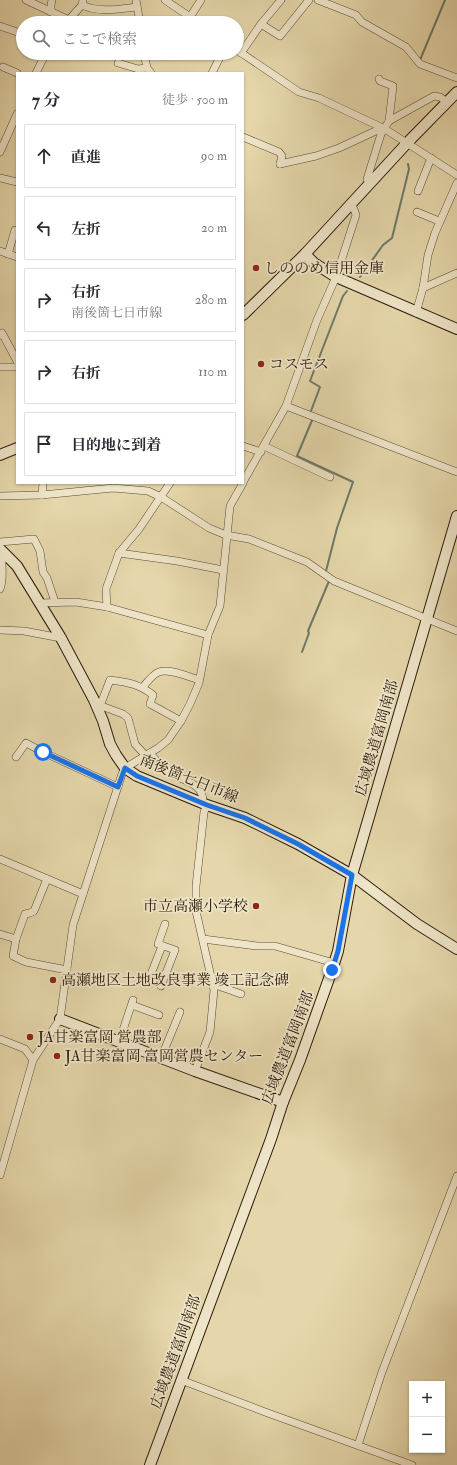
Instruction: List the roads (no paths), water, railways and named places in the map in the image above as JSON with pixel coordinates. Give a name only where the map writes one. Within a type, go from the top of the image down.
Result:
[{"type":"street","points":[[26,0],[59,16]]},
{"type":"street","points":[[52,0],[52,12]]},
{"type":"street","points":[[165,0],[189,16]]},
{"type":"street","points":[[191,16],[201,0]]},
{"type":"street","points":[[244,45],[280,0]]},
{"type":"street","points":[[261,24],[280,36],[308,0]]},
{"type":"street","points":[[320,0],[356,15],[362,22],[406,47],[420,64],[457,78]]},
{"type":"street","points":[[72,16],[82,2],[86,7],[106,10],[136,3],[139,16]]},
{"type":"street","points":[[0,26],[16,32]]},
{"type":"street","points":[[244,54],[299,92],[319,98],[384,128],[408,142],[457,175]]},
{"type":"street","points":[[36,72],[42,60]]},
{"type":"street","points":[[118,63],[138,69],[149,70],[146,60]]},
{"type":"street","points":[[212,72],[218,60]]},
{"type":"street","points":[[3,67],[16,73]]},
{"type":"street","points":[[367,179],[381,134],[389,120],[393,86],[380,81],[379,79]]},
{"type":"street","points":[[244,315],[305,254],[408,142],[457,92]]},
{"type":"street","points":[[389,120],[434,96],[440,97],[447,102]]},
{"type":"street","points":[[0,152],[16,116]]},
{"type":"street","points":[[244,137],[279,152],[282,156],[280,164],[316,156],[339,148],[384,128]]},
{"type":"street","points":[[418,192],[432,158]]},
{"type":"street","points":[[0,178],[16,182]]},
{"type":"street","points":[[416,313],[423,288],[428,255],[439,221],[457,183]]},
{"type":"street","points":[[244,479],[286,406],[316,320],[336,277],[356,215],[354,209]]},
{"type":"street","points":[[417,212],[439,221]]},
{"type":"street","points":[[8,254],[16,230]]},
{"type":"street","points":[[0,251],[16,257]]},
{"type":"street","points":[[305,254],[314,263],[336,277],[416,313],[457,329]]},
{"type":"street","points":[[423,288],[457,273]]},
{"type":"street","points":[[0,335],[2,333],[16,359]]},
{"type":"street","points":[[0,367],[16,367]]},
{"type":"street","points":[[286,406],[457,472]]},
{"type":"street","points":[[244,446],[262,449],[330,477]]},
{"type":"street","points":[[0,455],[16,448]]},
{"type":"street","points":[[42,495],[43,484]]},
{"type":"street","points":[[107,607],[106,589],[119,553],[139,529],[169,484]]},
{"type":"street","points":[[0,1175],[33,1060],[60,1019],[73,925],[125,768],[148,755],[168,740],[190,704],[199,680],[208,636],[220,606],[230,506],[241,484]]},
{"type":"street","points":[[0,496],[42,495],[134,486],[161,497],[208,528],[226,535],[250,539],[307,562],[334,581],[457,631]]},
{"type":"street","name":"広域農道富岡南部","points":[[150,1465],[271,1139],[334,963],[352,875],[457,516]]},
{"type":"street","points":[[0,589],[2,584],[1,548],[34,539],[40,551],[43,572],[47,578],[55,602]]},
{"type":"street","name":"南後箇七日市線","points":[[1,548],[17,566],[61,638],[98,705],[110,744],[125,768],[137,776],[205,804],[245,818],[298,844],[352,875],[417,924],[457,949]]},
{"type":"street","points":[[119,553],[177,561],[223,570]]},
{"type":"street","points":[[40,602],[76,602],[107,607],[208,636]]},
{"type":"street","points":[[0,630],[24,631],[61,638]]},
{"type":"street","points":[[144,687],[157,672],[163,671],[172,672],[199,680]]},
{"type":"street","points":[[181,721],[150,704],[153,695],[144,687],[128,682],[110,680],[98,705],[123,714],[128,718],[136,744],[168,772],[198,787],[205,804],[195,901],[214,990],[210,1032],[195,1071]]},
{"type":"street","points":[[16,757],[26,743],[118,787]]},
{"type":"street","points":[[0,859],[83,894]]},
{"type":"street","points":[[47,879],[34,911],[25,914],[16,939],[13,956],[26,962],[67,970]]},
{"type":"street","points":[[161,986],[175,950],[158,944],[165,924]]},
{"type":"street","points":[[0,934],[16,939]]},
{"type":"street","points":[[202,939],[257,946],[275,946],[334,963]]},
{"type":"street","points":[[151,974],[162,946]]},
{"type":"street","points":[[213,984],[240,994]]},
{"type":"street","points":[[119,1042],[133,1002],[159,1015]]},
{"type":"street","points":[[161,1058],[180,1012]]},
{"type":"street","points":[[60,1019],[195,1071],[283,1102]]},
{"type":"street","points":[[0,1039],[25,1049],[33,1060]]},
{"type":"street","points":[[358,1445],[382,1372],[457,1176]]},
{"type":"street","points":[[181,1380],[358,1445],[398,1463],[412,1465]]},
{"type":"waterway","points":[[420,60],[445,0]]},
{"type":"waterway","points":[[360,277],[383,245],[392,238],[409,169],[408,164]]},
{"type":"waterway","points":[[311,411],[320,387],[310,381],[343,296],[347,291]]},
{"type":"waterway","points":[[313,418],[297,456],[353,482],[337,528],[326,571]]},
{"type":"waterway","points":[[302,652],[309,633],[308,631],[329,581]]},
{"type":"place","name":"しののめ信用金庫","points":[[256,268]]},
{"type":"place","name":"コスモス","points":[[261,364]]},
{"type":"place","name":"市立高瀬小学校","points":[[256,906]]},
{"type":"place","name":"高瀬地区土地改良事業 竣工記念碑","points":[[53,980]]},
{"type":"place","name":"JA甘楽富岡 営農部","points":[[30,1037]]},
{"type":"place","name":"JA甘楽富岡 富岡営農センター","points":[[57,1056]]}]
